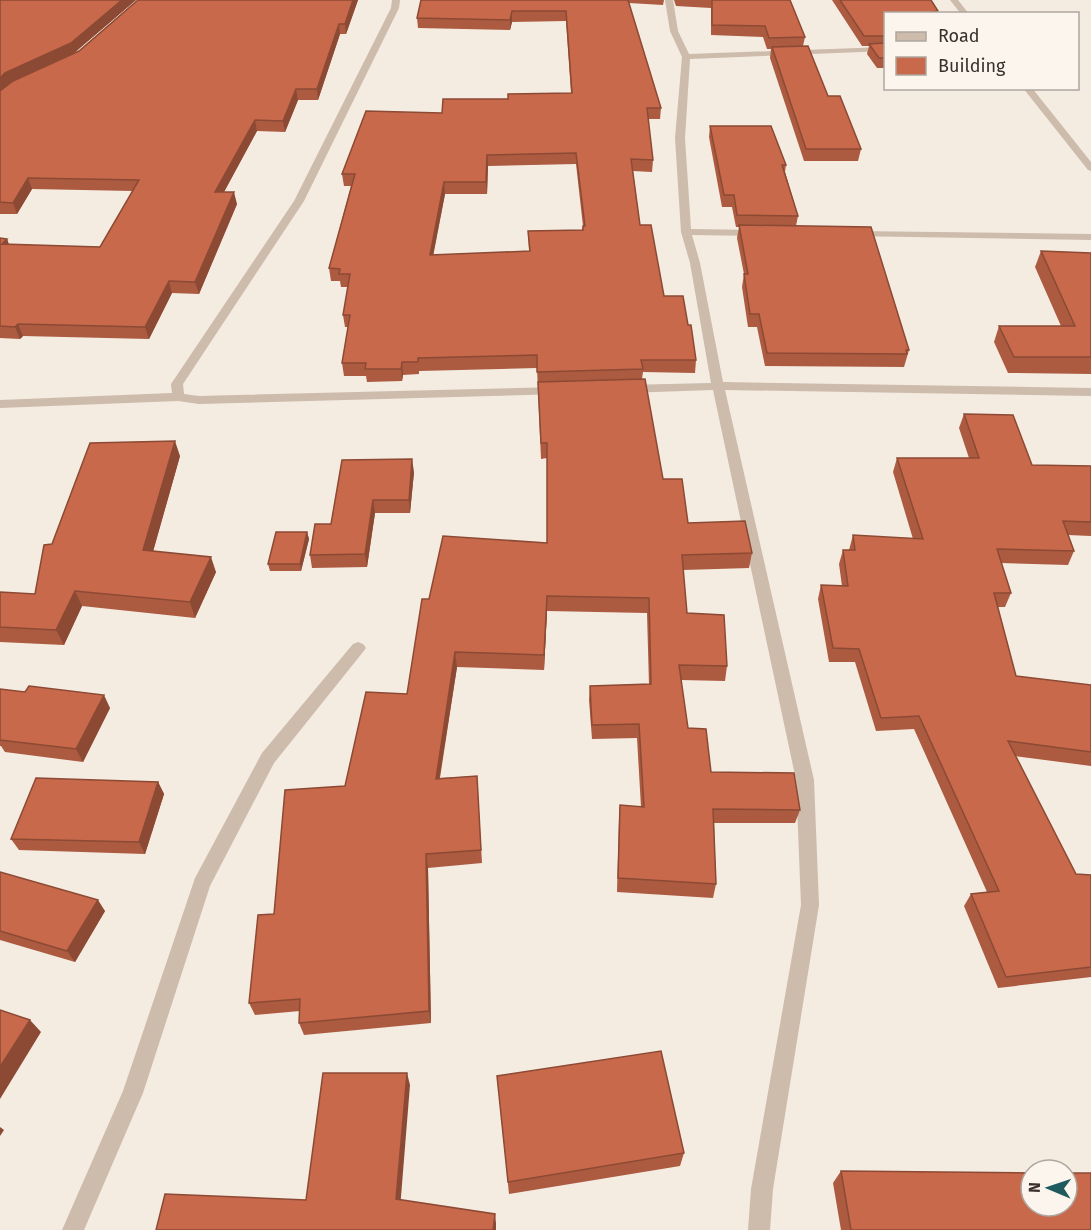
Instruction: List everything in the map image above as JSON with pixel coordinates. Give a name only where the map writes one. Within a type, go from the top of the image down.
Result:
[{"type":"street","points":[[178,397],[177,384],[299,201],[395,8],[396,0]]},
{"type":"street","points":[[669,0],[674,31],[686,57],[680,138],[686,232],[695,263],[718,386],[805,780],[810,905],[762,1190],[759,1230]]},
{"type":"street","points":[[954,0],[964,12]]},
{"type":"street","points":[[686,57],[884,49]]},
{"type":"street","points":[[1030,90],[1091,168]]},
{"type":"street","points":[[686,232],[770,233]]},
{"type":"street","points":[[841,234],[1091,237]]},
{"type":"street","points":[[612,389],[718,386],[1091,392]]},
{"type":"street","points":[[0,404],[178,397],[199,400],[564,390]]},
{"type":"street","points":[[73,1230],[133,1093],[201,884],[268,758],[358,648]]},
{"type":"building","points":[[0,0],[122,0],[71,43],[5,73],[0,78]]},
{"type":"building","points":[[138,0],[353,0],[345,24],[339,24],[317,89],[296,89],[283,121],[255,120],[215,192],[234,192],[195,282],[169,281],[145,327],[18,324],[15,327],[0,326],[0,238],[7,239],[2,244],[100,247],[139,180],[28,178],[13,203],[0,202],[0,91],[13,81],[79,51]]},
{"type":"building","points":[[421,0],[628,0],[661,108],[647,108],[653,160],[631,159],[640,225],[651,225],[664,296],[683,296],[688,325],[691,325],[696,360],[641,360],[643,369],[537,372],[537,355],[418,358],[418,362],[402,362],[401,369],[365,369],[366,363],[342,363],[350,315],[343,315],[350,274],[339,274],[340,269],[329,268],[355,174],[342,174],[366,111],[442,113],[443,99],[508,99],[508,94],[572,93],[566,11],[512,11],[510,20],[417,18]],"holes":[[[576,153],[585,226],[583,230],[528,231],[530,251],[430,255],[444,182],[486,182],[487,155]]]},
{"type":"building","points":[[712,0],[790,0],[805,37],[769,38],[765,26],[712,25]]},
{"type":"building","points":[[840,0],[931,0],[938,11],[884,12],[884,36],[864,36]]},
{"type":"building","points":[[884,43],[884,58],[879,58],[869,44]]},
{"type":"building","points":[[808,46],[828,96],[840,96],[861,149],[806,149],[772,47]]},
{"type":"building","points":[[710,126],[771,126],[786,165],[782,165],[798,216],[737,215],[734,195],[724,195]]},
{"type":"building","points":[[739,225],[871,227],[909,350],[906,350],[907,354],[767,353],[759,314],[750,314],[744,274],[748,274]]},
{"type":"building","points":[[1041,251],[1091,253],[1091,357],[1014,357],[999,326],[1075,326]]},
{"type":"building","points":[[645,379],[663,479],[682,479],[688,523],[745,521],[752,553],[682,555],[687,613],[724,615],[727,666],[679,665],[688,728],[706,729],[711,772],[794,773],[800,810],[713,809],[716,884],[618,878],[620,805],[644,807],[639,724],[592,725],[590,686],[651,684],[649,598],[547,596],[544,655],[455,652],[436,779],[477,776],[481,850],[426,854],[429,1011],[299,1023],[300,999],[249,1003],[258,915],[274,914],[285,790],[345,786],[366,692],[407,694],[422,599],[429,599],[443,536],[547,543],[547,443],[541,443],[538,382]]},
{"type":"building","points":[[964,414],[1013,415],[1032,465],[1091,466],[1091,522],[1063,521],[1074,551],[997,549],[1011,593],[994,593],[1016,676],[1091,685],[1091,752],[1008,741],[1076,874],[1091,875],[1091,967],[1006,977],[971,894],[999,891],[919,716],[881,718],[859,649],[833,648],[821,585],[848,586],[843,550],[855,550],[853,535],[923,539],[897,458],[979,458]]},
{"type":"building","points":[[175,441],[143,550],[211,557],[190,602],[75,591],[56,630],[0,627],[0,592],[35,594],[44,545],[52,544],[90,443]]},
{"type":"building","points":[[412,459],[409,500],[373,500],[365,554],[310,555],[315,524],[331,524],[342,460]]},
{"type":"building","points":[[276,532],[307,532],[300,564],[268,564]]},
{"type":"building","points":[[29,686],[104,695],[76,749],[0,740],[0,689],[25,692]]},
{"type":"building","points":[[36,778],[158,782],[139,842],[11,839]]},
{"type":"building","points":[[0,872],[98,900],[67,951],[0,931]]},
{"type":"building","points":[[0,1010],[30,1020],[0,1067]]},
{"type":"building","points":[[661,1051],[684,1153],[508,1182],[497,1076]]},
{"type":"building","points":[[323,1073],[407,1073],[396,1199],[495,1214],[493,1230],[156,1230],[165,1194],[306,1200]]},
{"type":"building","points":[[841,1171],[1019,1173],[1019,1218],[1079,1218],[1079,1173],[1091,1173],[1091,1230],[851,1230]]}]
